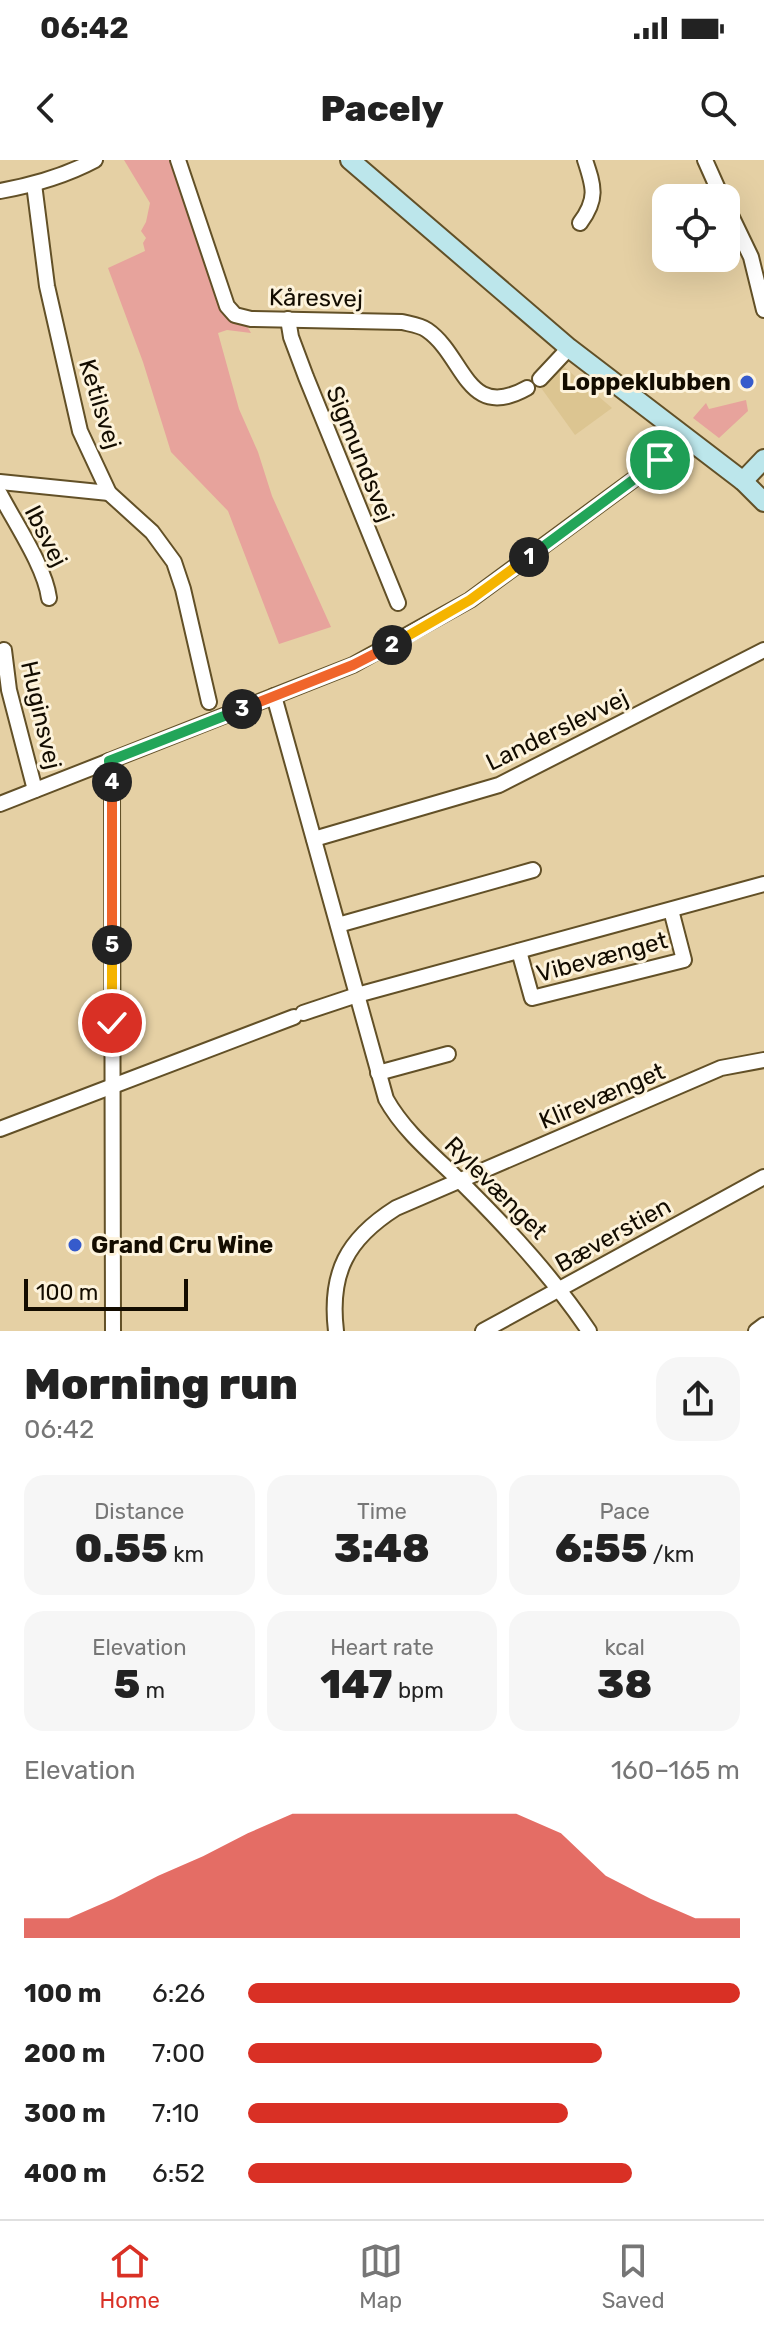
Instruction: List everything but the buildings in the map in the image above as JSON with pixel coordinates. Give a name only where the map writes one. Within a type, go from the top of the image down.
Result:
[{"type":"street","points":[[0,191],[77,170],[95,160]]},
{"type":"street","name":"Kåresvej","points":[[178,160],[227,306],[235,315],[251,319],[402,322],[426,329],[471,386],[491,399],[508,399],[534,384],[569,348]]},
{"type":"street","points":[[350,160],[569,348],[743,481],[764,502]]},
{"type":"street","points":[[580,223],[592,204],[592,180],[585,160]]},
{"type":"street","points":[[705,160],[716,184]]},
{"type":"street","name":"Ketilsvej","points":[[34,184],[47,286],[80,431],[109,493],[152,532],[174,562],[209,702]]},
{"type":"street","points":[[740,234],[751,257],[764,310]]},
{"type":"street","name":"Sigmundsvej","points":[[288,319],[291,337],[306,377],[398,603]]},
{"type":"street","points":[[0,804],[353,665],[470,600],[660,460],[684,436]]},
{"type":"street","points":[[743,481],[764,459]]},
{"type":"street","name":"Ibsvej","points":[[0,482],[109,493]]},
{"type":"street","name":"Ibsvej","points":[[0,494],[28,546],[49,598]]},
{"type":"street","name":"Huginsvej","points":[[4,650],[9,690],[35,790]]},
{"type":"street","name":"Landerslevvej","points":[[314,839],[512,780],[764,650]]},
{"type":"street","name":"Rylevænget","points":[[274,696],[386,1099],[395,1114],[525,1246],[561,1289],[589,1331]]},
{"type":"street","points":[[109,761],[112,780],[113,1331]]},
{"type":"street","points":[[338,925],[533,870]]},
{"type":"street","name":"Vibevænget","points":[[0,1129],[357,995],[764,884]]},
{"type":"street","name":"Vibevænget","points":[[519,951],[532,998],[684,960],[671,910]]},
{"type":"street","points":[[378,1073],[448,1054]]},
{"type":"street","name":"Klirevænget","points":[[336,1331],[333,1312],[336,1282],[345,1255],[358,1237],[396,1208],[721,1068],[764,1060]]},
{"type":"street","name":"Bæverstien","points":[[483,1331],[764,1177]]},
{"type":"street","points":[[756,1331],[764,1325]]},
{"type":"shaded area","points":[[124,160],[175,160],[229,316],[244,321],[251,333],[227,330],[218,333],[239,409],[258,452],[272,496],[331,627],[279,644],[228,511],[171,452],[143,362],[108,268],[145,251],[143,243],[146,238],[141,231],[150,203]]},
{"type":"shaded area","points":[[562,365],[612,408],[575,435],[539,385]]},
{"type":"shaded area","points":[[746,400],[748,411],[719,438],[693,418],[706,403],[709,409]]},
{"type":"place","name":"Loppeklubben","points":[[747,382]]},
{"type":"place","name":"Grand Cru Wine","points":[[75,1245]]},
{"type":"route","points":[[112,1023],[112,780],[109,761],[353,665],[413,634],[470,600],[660,460]]}]
